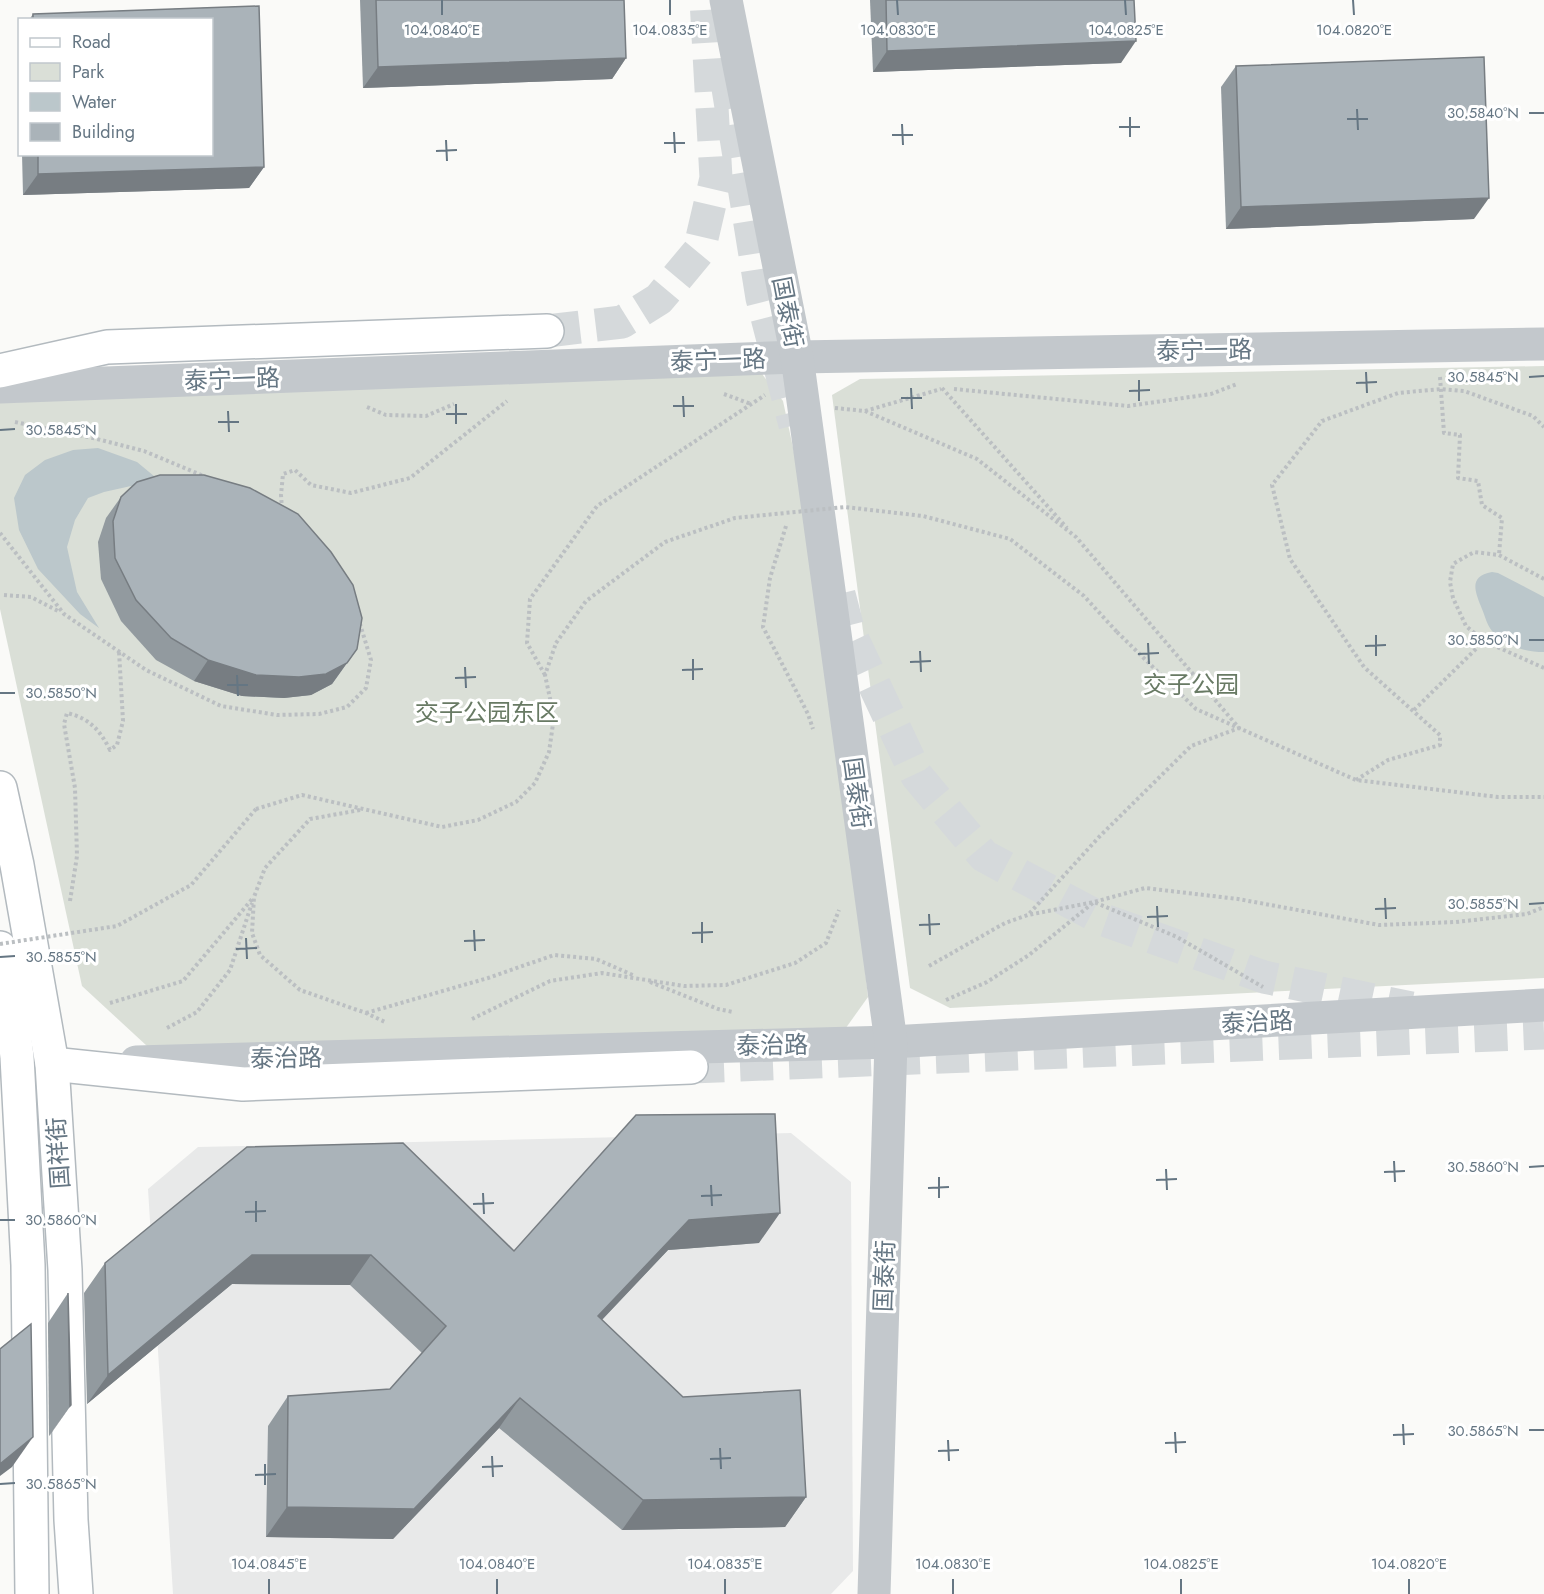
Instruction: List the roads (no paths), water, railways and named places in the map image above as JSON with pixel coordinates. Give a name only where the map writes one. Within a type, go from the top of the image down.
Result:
[{"type":"main road","points":[[0,371],[107,347],[547,331]]},
{"type":"main road","name":"国祥街","points":[[0,788],[17,865],[52,1064],[65,1270],[71,1520],[76,1594]]},
{"type":"main road","name":"国祥街","points":[[0,948],[8,980],[8,1057],[28,1265],[32,1594]]},
{"type":"main road","points":[[52,1064],[243,1084],[691,1067]]},
{"type":"street","name":"国泰街","points":[[726,0],[797,357],[891,1042],[874,1594]]},
{"type":"street","name":"泰宁一路","points":[[0,387],[797,357],[1544,344]]},
{"type":"street","name":"泰治路","points":[[8,1057],[52,1064],[891,1042],[1544,1005]]},
{"type":"water","points":[[98,448],[137,462],[166,486],[131,486],[104,492],[88,498],[75,520],[67,547],[77,592],[99,628],[80,614],[38,569],[19,530],[14,498],[25,475],[45,460],[73,450]]},
{"type":"water","points":[[1492,572],[1544,597],[1544,652],[1516,647],[1503,641],[1490,629],[1475,586],[1479,577]]},
{"type":"tunnel","points":[[547,331],[622,322],[659,299],[699,251],[716,178],[706,0]]},
{"type":"tunnel","points":[[726,76],[762,298],[795,425]]},
{"type":"tunnel","points":[[839,594],[848,629],[917,776],[984,856],[1104,920],[1264,977],[1411,1008]]},
{"type":"tunnel","points":[[691,1067],[1544,1033]]},
{"type":"park label","name":"交子公园","points":[[1191,684]]},
{"type":"park label","name":"交子公园东区","points":[[487,712]]}]
